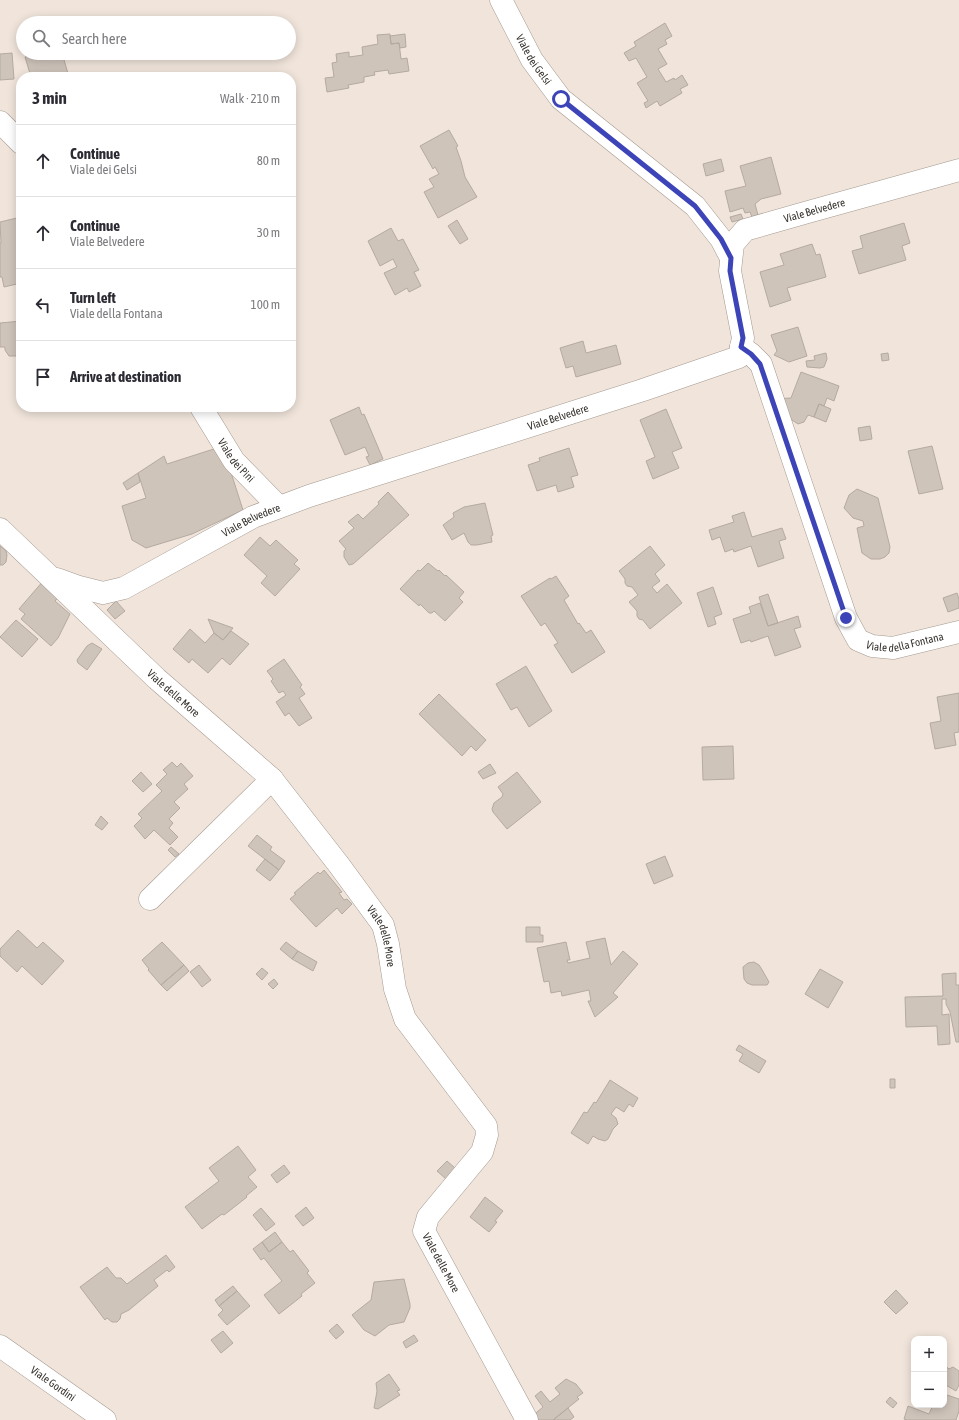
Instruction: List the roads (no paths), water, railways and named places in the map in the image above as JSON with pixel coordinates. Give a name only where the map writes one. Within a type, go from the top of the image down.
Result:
[{"type":"street","name":"Viale dei Gelsi","points":[[501,0],[532,60],[561,99],[695,206],[721,239],[731,258]]},
{"type":"street","points":[[0,122],[16,138]]},
{"type":"street","name":"Viale Belvedere","points":[[49,576],[79,587],[102,592],[124,588],[225,531],[253,517],[279,507],[309,496],[643,390],[739,357],[743,338],[730,271],[733,244],[745,230],[959,170]]},
{"type":"street","name":"Viale della Fontana","points":[[741,347],[751,354],[760,364],[846,618],[858,640],[872,646],[893,648],[959,632]]},
{"type":"street","name":"Viale dei Pini","points":[[204,412],[234,461],[279,507]]},
{"type":"street","name":"Viale delle More","points":[[0,529],[157,679],[272,779],[339,865],[382,925],[388,944],[395,989],[405,1019],[486,1126],[487,1135],[482,1152],[428,1217],[424,1231],[527,1420]]},
{"type":"street","points":[[150,899],[272,779]]},
{"type":"street","name":"Viale Gordini","points":[[0,1346],[106,1420]]}]
